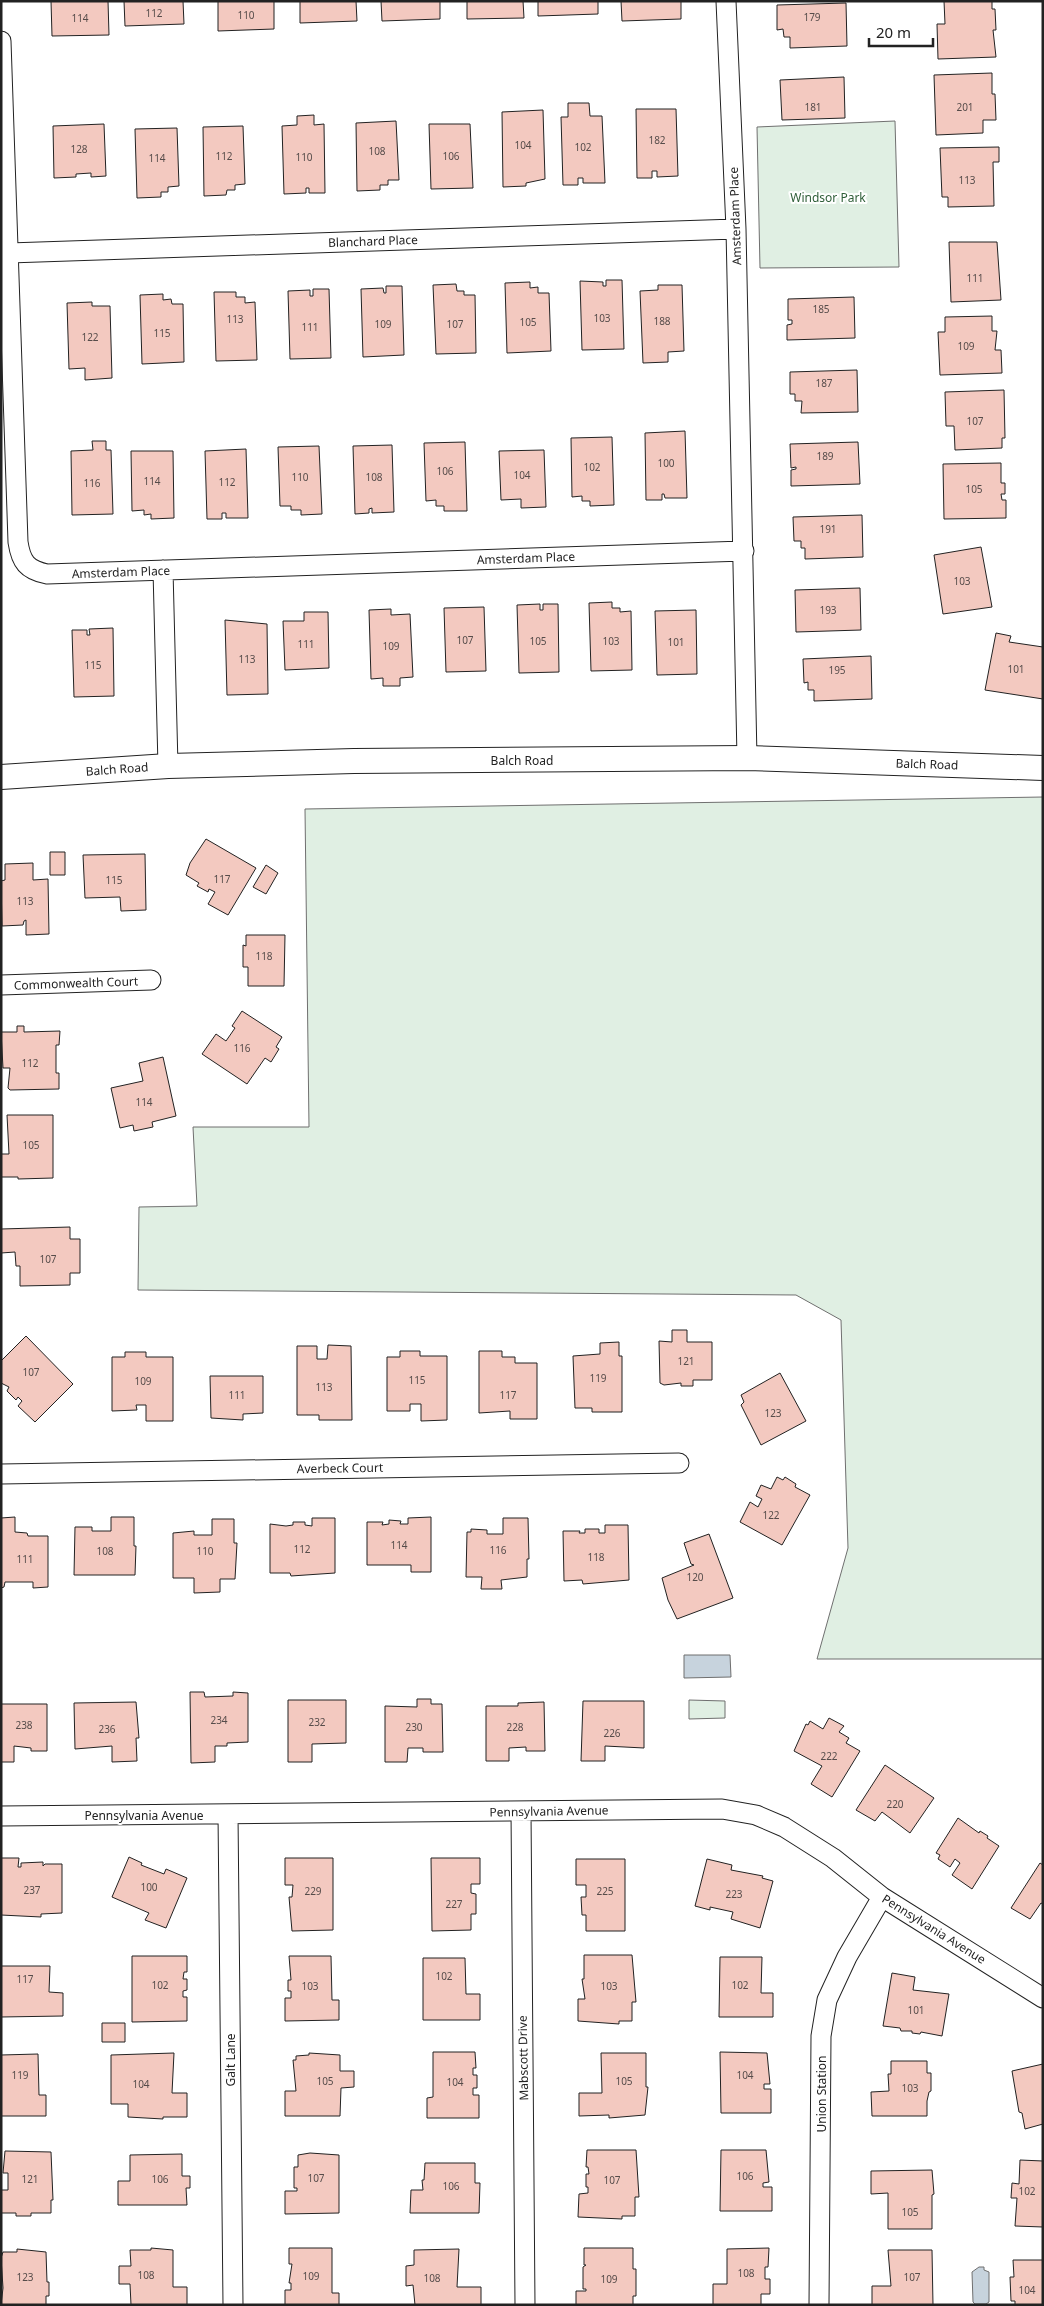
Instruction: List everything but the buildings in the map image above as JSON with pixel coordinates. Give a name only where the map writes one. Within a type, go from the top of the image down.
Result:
[{"type":"street","name":"Amsterdam Place","points":[[726,1],[736,230],[747,758]]},
{"type":"street","name":"Amsterdam Place","points":[[1,41],[18,542],[24,564],[34,571],[47,574],[744,551]]},
{"type":"street","name":"Blanchard Place","points":[[9,253],[736,230]]},
{"type":"street","points":[[163,570],[168,766]]},
{"type":"street","name":"Balch Road","points":[[1,777],[168,766],[354,761],[747,758],[1043,768]]},
{"type":"street","name":"Commonwealth Court","points":[[1,985],[151,980]]},
{"type":"street","name":"Averbeck Court","points":[[1,1474],[679,1463]]},
{"type":"street","name":"Pennsylvania Avenue","points":[[1,1816],[722,1809],[756,1815],[784,1827],[817,1848],[882,1897],[1043,1998]]},
{"type":"street","name":"Mabscott Drive","points":[[521,1811],[525,2305]]},
{"type":"street","name":"Galt Lane","points":[[228,1814],[232,2305]]},
{"type":"street","name":"Union Station","points":[[819,2305],[821,2036],[827,2000],[847,1957],[882,1897]]},
{"type":"green space","name":"Windsor Park","points":[[895,121],[899,267],[760,268],[757,127]]},
{"type":"green space","points":[[1043,797],[1043,1659],[817,1659],[848,1548],[841,1320],[796,1295],[138,1290],[139,1207],[197,1206],[193,1127],[309,1127],[305,809]]},
{"type":"green space","points":[[689,1700],[725,1701],[725,1718],[689,1719]]},
{"type":"shaded area","points":[[684,1655],[730,1655],[731,1677],[684,1678]]},
{"type":"shaded area","points":[[979,2267],[984,2267],[984,2270],[989,2272],[989,2302],[986,2304],[975,2304],[973,2302],[972,2272]]}]
